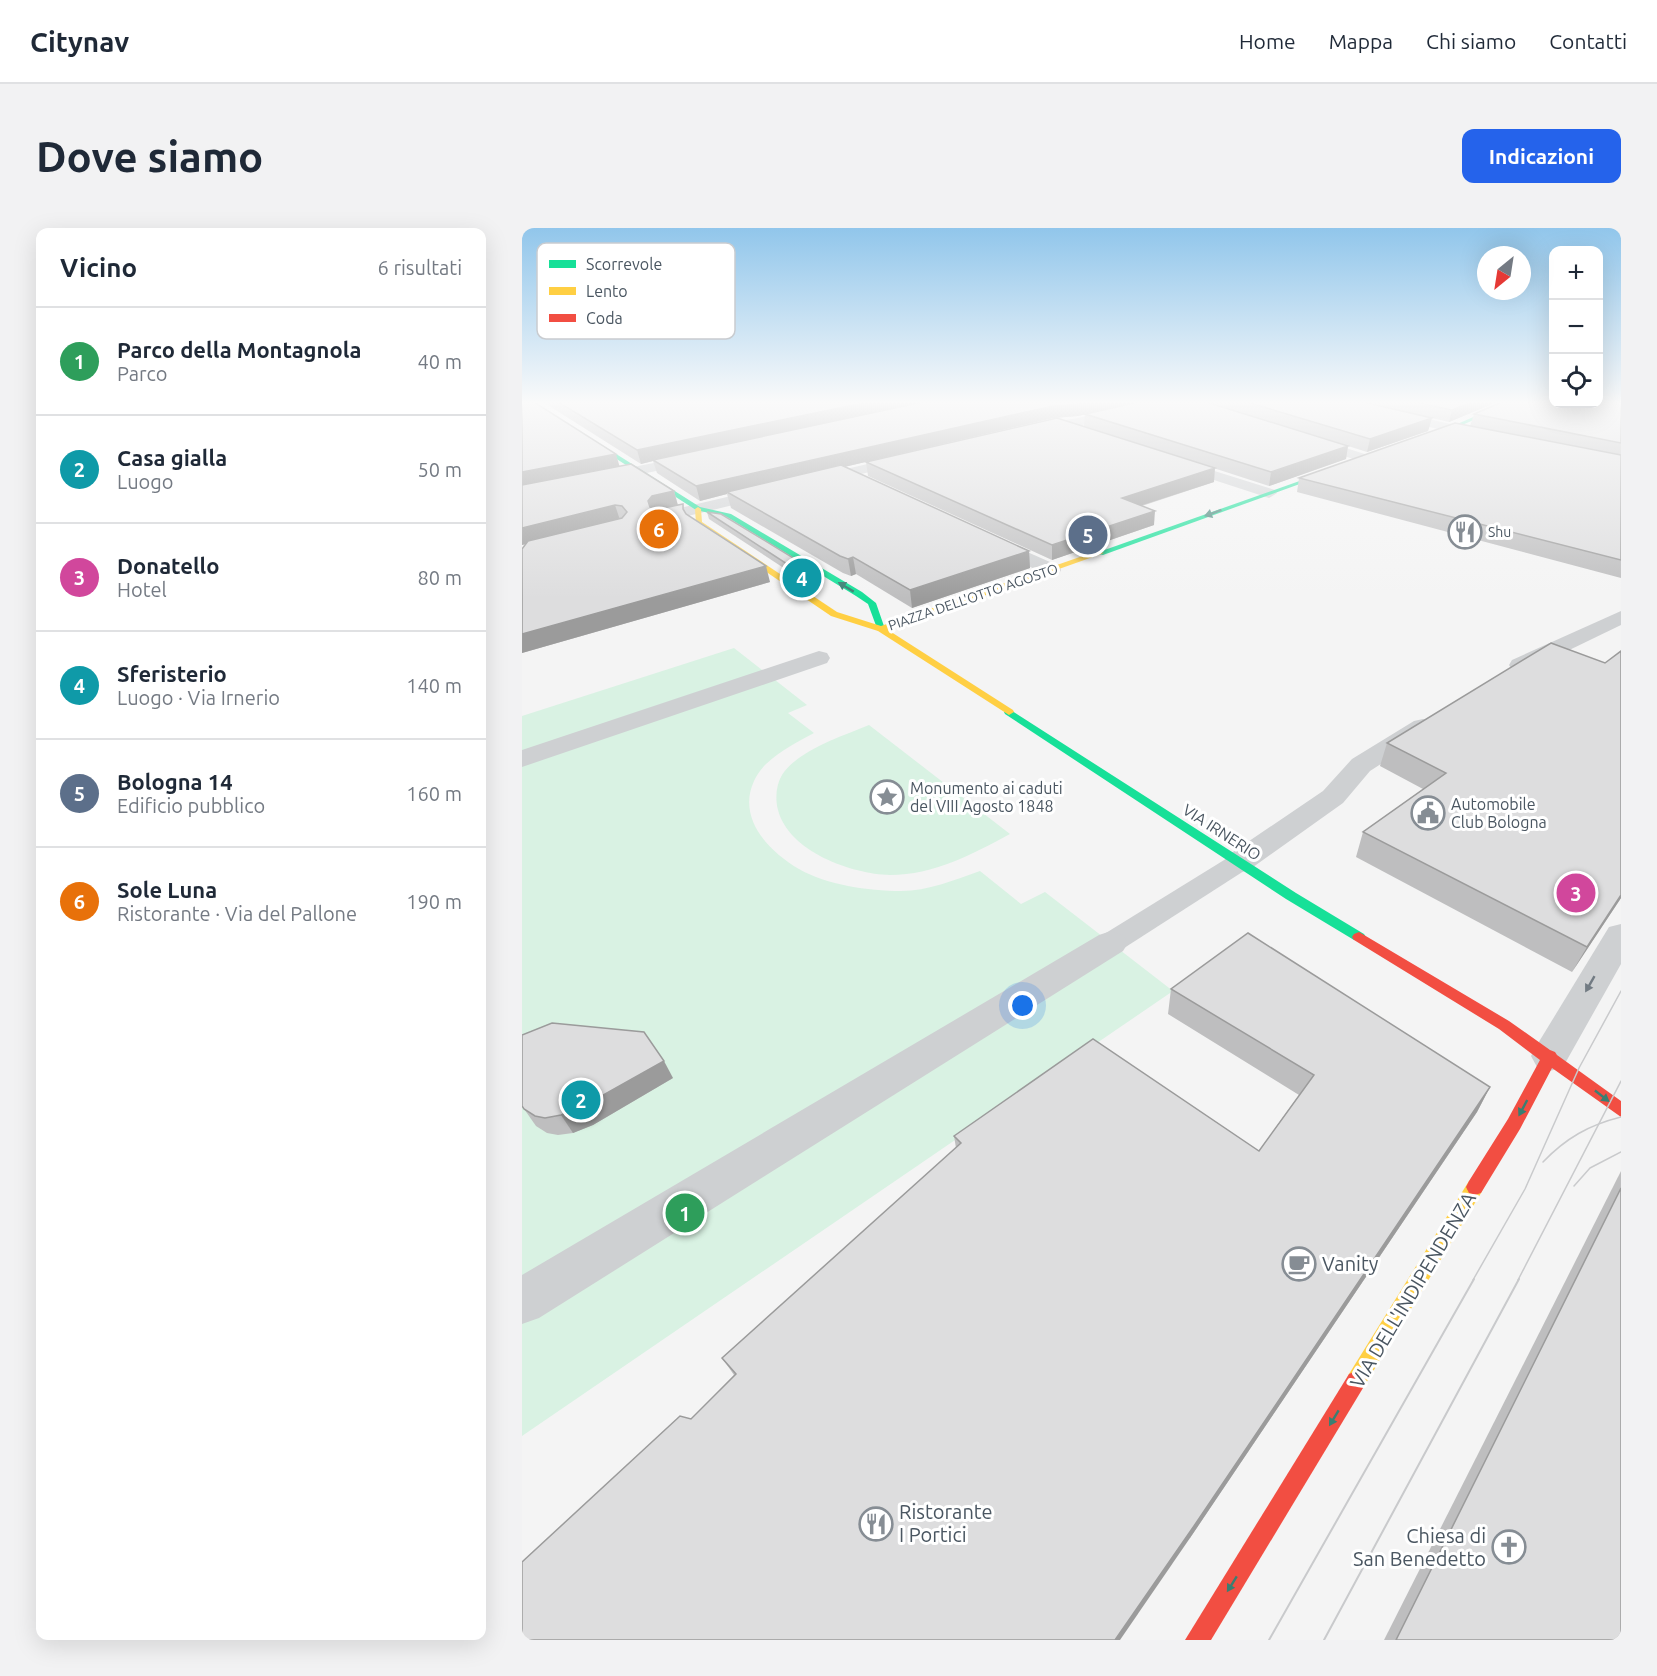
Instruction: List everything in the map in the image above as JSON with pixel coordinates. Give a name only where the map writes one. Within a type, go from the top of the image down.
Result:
[{"type":"street","name":"VIA IRNERIO","points":[[634,468],[698,509],[729,515],[865,598],[872,603],[881,629]]},
{"type":"street","points":[[522,494],[648,468]]},
{"type":"street","points":[[663,517],[869,468]]},
{"type":"street","points":[[1192,468],[1269,493]]},
{"type":"street","name":"PIAZZA DELL'OTTO AGOSTO","points":[[881,629],[1340,468]]},
{"type":"street","points":[[845,474],[872,486]]},
{"type":"street","name":"VIA IRNERIO","points":[[698,509],[698,523],[834,614],[881,629],[1238,863],[1479,1009],[1550,1056],[1621,1110]]},
{"type":"street","points":[[976,534],[1052,570]]},
{"type":"street","points":[[1499,678],[1537,655],[1621,617]]},
{"type":"street","points":[[522,759],[819,658]]},
{"type":"street","points":[[1238,863],[1294,826],[1333,796],[1361,765],[1438,716]]},
{"type":"street","name":"VIA DELL'INDIPENDENZA","points":[[1197,1640],[1514,1124],[1550,1056],[1621,935]]},
{"type":"street","points":[[522,1301],[1111,943]]},
{"type":"lane","points":[[1111,943],[1238,863]]},
{"type":"green space","points":[[734,648],[807,705],[788,713],[814,733],[780,753],[764,766],[754,781],[750,795],[750,808],[758,832],[787,862],[822,879],[875,890],[921,889],[980,871],[1021,904],[1045,892],[1173,991],[522,1436],[522,716]]},
{"type":"green space","points":[[869,725],[1010,834],[953,862],[906,874],[875,874],[858,870],[824,858],[808,849],[784,825],[778,810],[778,783],[789,766],[799,758],[834,739]]},
{"type":"building","points":[[522,468],[543,468],[522,472]]},
{"type":"building","points":[[611,468],[637,468],[674,491],[652,496],[648,501],[650,507],[659,509],[683,504],[686,514],[766,566],[522,634],[522,549],[528,541],[622,518],[627,512],[622,506],[615,505],[522,528],[522,485]]},
{"type":"building","points":[[666,468],[777,468],[696,486]]},
{"type":"building","points":[[829,468],[847,468],[1029,551],[910,590],[853,557],[848,559],[840,556],[727,492]]},
{"type":"building","points":[[879,468],[1215,468],[1122,498],[1155,511],[1052,545]]},
{"type":"building","points":[[1258,468],[1283,468],[1271,472]]},
{"type":"building","points":[[1328,468],[1621,468],[1621,560],[1299,478]]},
{"type":"building","points":[[707,512],[721,514],[818,573],[807,577]]},
{"type":"building","points":[[1551,643],[1605,663],[1621,651],[1621,895],[1587,947],[1363,832],[1446,773],[1387,743]]},
{"type":"building","points":[[1248,933],[1490,1087],[1115,1640],[522,1640],[522,1562],[680,1416],[691,1419],[736,1374],[722,1358],[961,1143],[954,1136],[1093,1039],[1259,1151],[1314,1075],[1171,989]]},
{"type":"building","points":[[552,1023],[644,1032],[664,1061],[582,1107],[561,1115],[545,1118],[535,1116],[522,1106],[522,1035]]},
{"type":"building","points":[[1621,1188],[1621,1640],[1396,1640]]},
{"type":"tram line","points":[[1473,1280],[1525,1189],[1579,1068],[1621,991]]},
{"type":"tram line","points":[[1599,1124],[1621,1081]]},
{"type":"tram line","points":[[1599,1124],[1621,1117]]},
{"type":"tram line","points":[[1518,1280],[1599,1124]]},
{"type":"tram line","points":[[1543,1162],[1560,1146],[1599,1124]]},
{"type":"tram line","points":[[1574,1186],[1590,1168],[1621,1152]]},
{"type":"tram line","points":[[1269,1640],[1474,1279]]},
{"type":"tram line","points":[[1324,1640],[1519,1279]]},
{"type":"traffic: fast","points":[[634,468],[698,509],[729,515],[859,594],[872,603],[881,629]]},
{"type":"traffic: fast","points":[[1100,553],[1341,468]]},
{"type":"traffic: fast","points":[[1009,712],[1291,896],[1359,937]]},
{"type":"traffic: slow","points":[[698,509],[698,523],[834,614],[881,629],[1009,712]]},
{"type":"traffic: slow","points":[[881,629],[1100,553]]},
{"type":"traffic: slow","points":[[1356,1381],[1475,1187]]},
{"type":"traffic: jam","points":[[1359,937],[1504,1025],[1621,1110]]},
{"type":"traffic: jam","points":[[1475,1187],[1514,1124],[1550,1056]]},
{"type":"traffic: jam","points":[[1197,1640],[1356,1381]]},
{"type":"place","name":"Sole Luna","points":[[659,529]]},
{"type":"place","name":"Shu","points":[[1465,532]]},
{"type":"place","name":"Bologna 14","points":[[1088,535]]},
{"type":"place","name":"Sferisterio","points":[[802,578]]},
{"type":"place","name":"Monumento ai caduti del VIII Agosto 1848","points":[[887,797]]},
{"type":"place","name":"Automobile Club Bologna","points":[[1428,813]]},
{"type":"place","name":"Donatello","points":[[1576,893]]},
{"type":"place","name":"Casa gialla","points":[[581,1100]]},
{"type":"place","name":"Parco della Montagnola","points":[[685,1213]]},
{"type":"place","name":"Vanity","points":[[1299,1264]]},
{"type":"place","name":"Ristorante I Portici","points":[[876,1524]]},
{"type":"place","name":"Chiesa di San Benedetto","points":[[1509,1547]]}]
